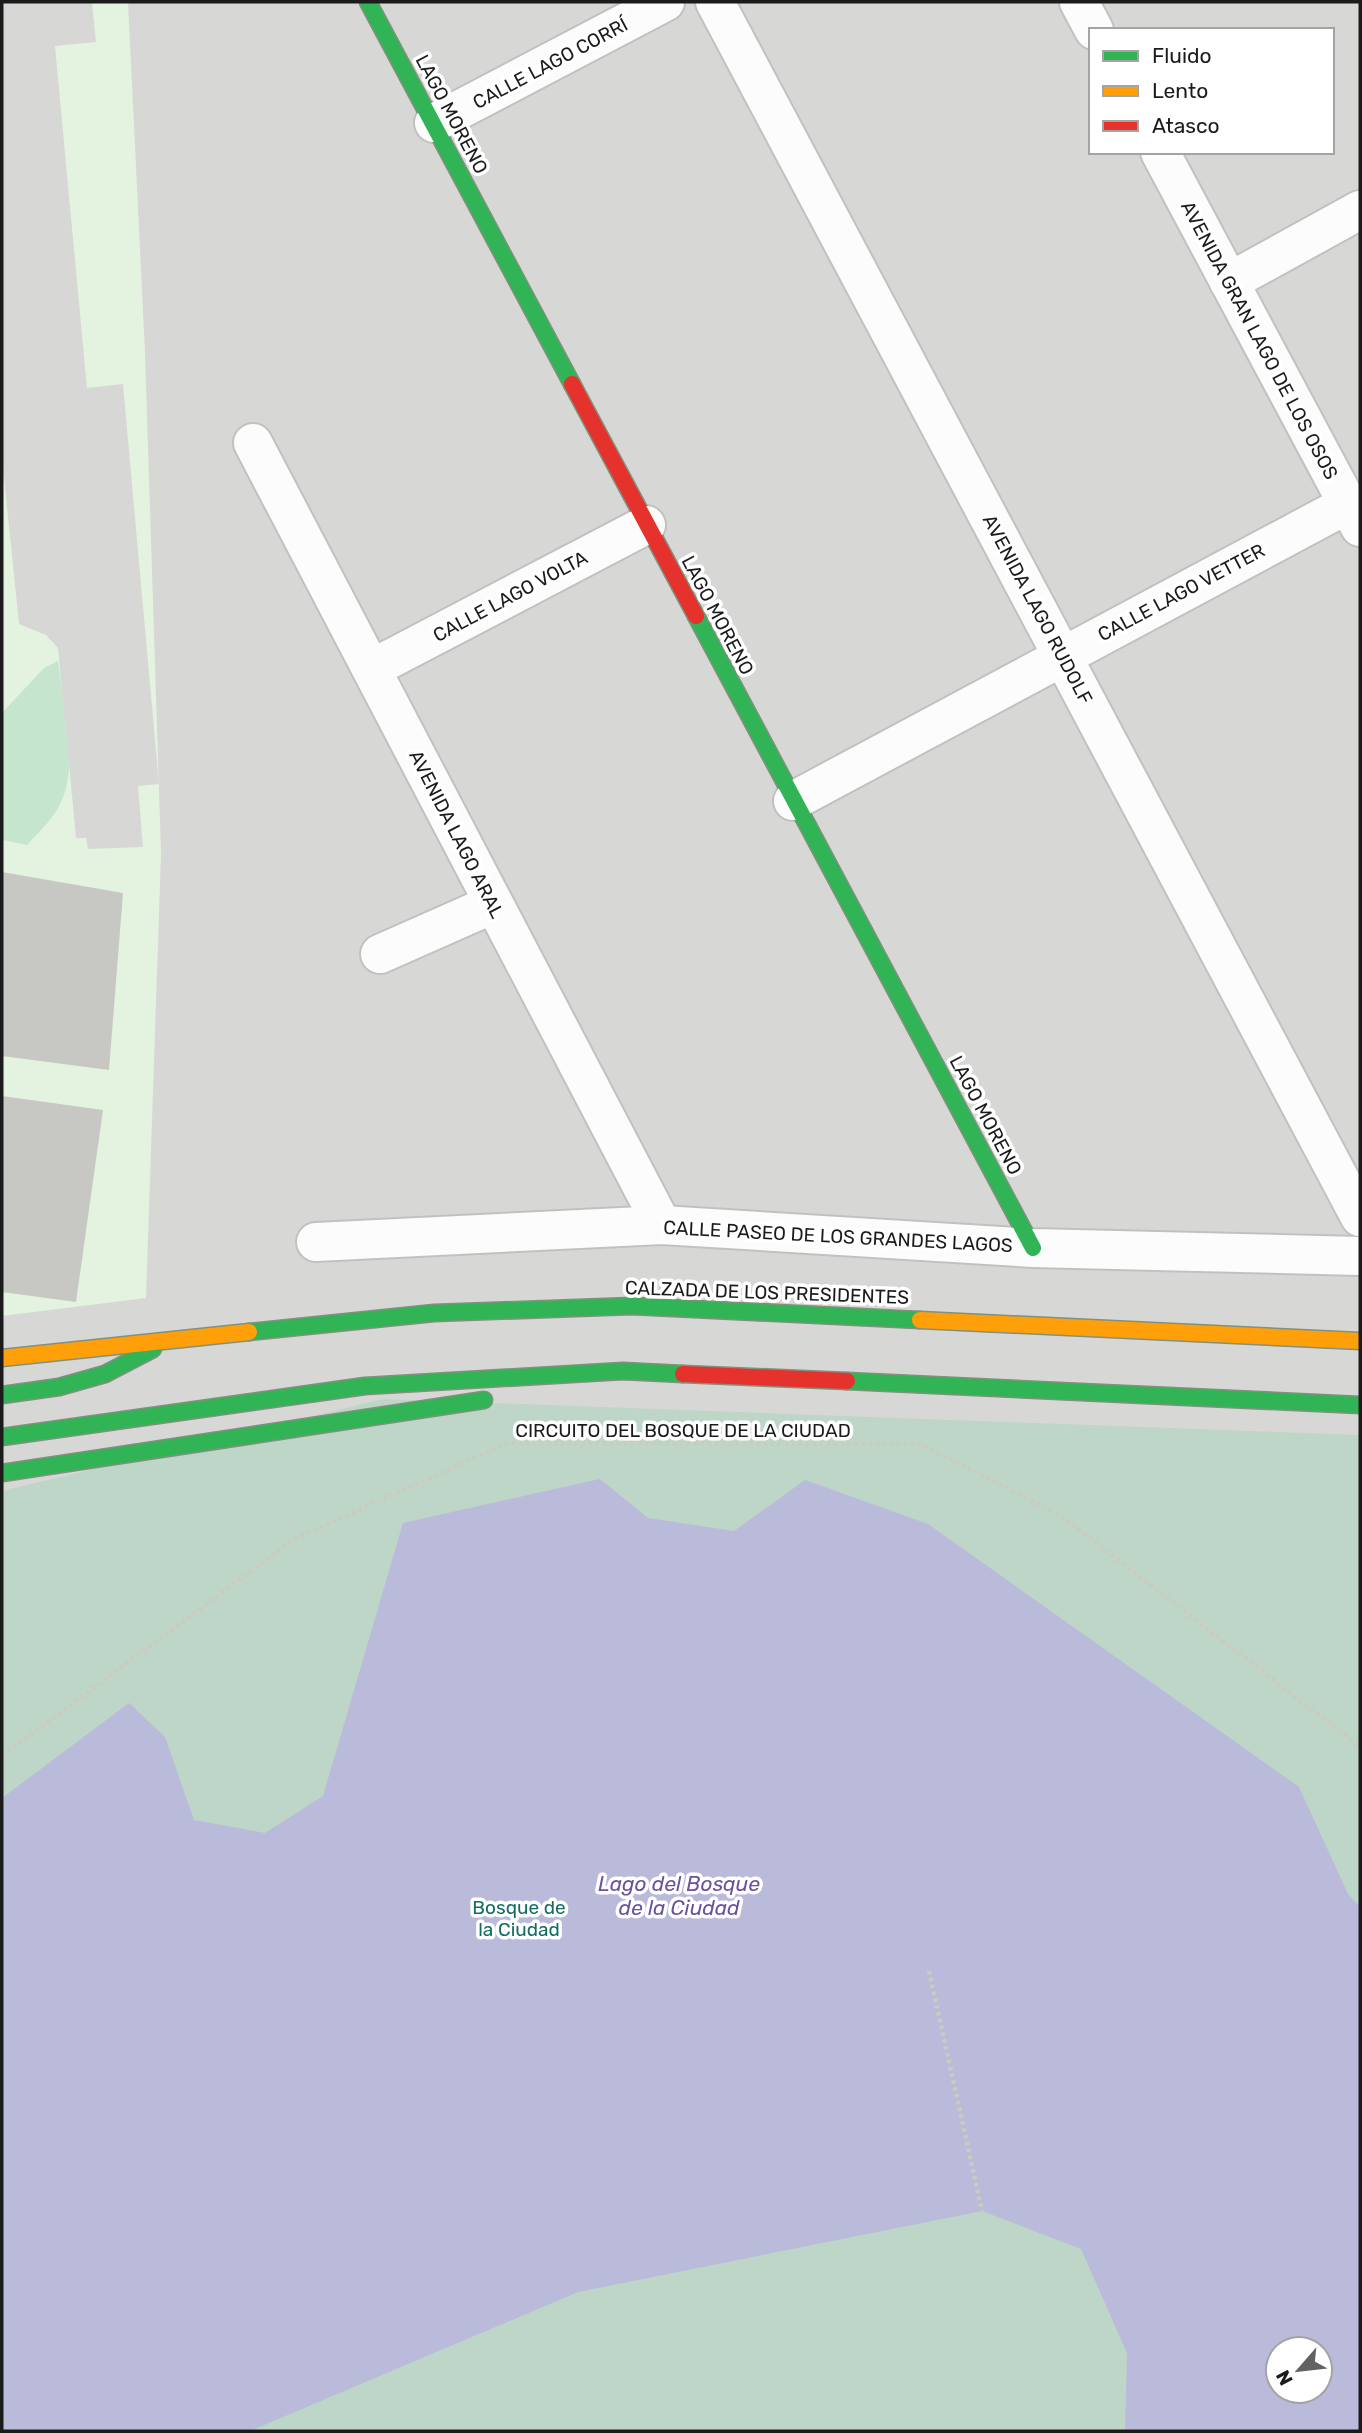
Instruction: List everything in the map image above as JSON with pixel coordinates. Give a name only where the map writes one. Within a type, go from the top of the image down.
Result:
[{"type":"main road","name":"LAGO MORENO","points":[[368,2],[1033,1248]]},
{"type":"main road","name":"CALZADA DE LOS PRESIDENTES","points":[[2,1358],[434,1313],[632,1306],[1360,1341]]},
{"type":"main road","points":[[2,1395],[59,1387],[105,1374],[174,1339]]},
{"type":"main road","points":[[2,1473],[418,1412],[623,1371]]},
{"type":"main road","points":[[2,1437],[365,1387],[623,1371],[701,1372],[1360,1405]]},
{"type":"street","name":"CALLE LAGO CORRÍ","points":[[434,123],[666,2]]},
{"type":"street","name":"AVENIDA LAGO RUDOLF","points":[[715,2],[1360,1217]]},
{"type":"street","points":[[1079,2],[1093,28]]},
{"type":"street","name":"AVENIDA GRAN LAGO DE LOS OSOS","points":[[1161,154],[1354,516]]},
{"type":"street","points":[[1229,282],[1360,210]]},
{"type":"street","name":"AVENIDA LAGO ARAL","points":[[253,443],[662,1225]]},
{"type":"street","name":"CALLE LAGO VETTER","points":[[793,801],[1062,654],[1354,516]]},
{"type":"street","name":"CALLE LAGO VOLTA","points":[[373,668],[646,524]]},
{"type":"street","points":[[380,954],[492,904]]},
{"type":"street","name":"CALLE PASEO DE LOS GRANDES LAGOS","points":[[316,1242],[662,1225],[1033,1248],[1360,1256]]},
{"type":"path","name":"CIRCUITO DEL BOSQUE DE LA CIUDAD","points":[[2,1756],[294,1539],[508,1443],[920,1444],[1060,1515],[1360,1747]]},
{"type":"path","points":[[929,1971],[982,2211]]},
{"type":"shaded area","points":[[2,2],[1360,2],[1360,2431],[2,2431]]},
{"type":"shaded area","points":[[2,2],[128,2],[145,353],[161,853],[146,1298],[2,1316]]},
{"type":"shaded area","points":[[2,2],[92,2],[96,42],[55,46],[87,388],[123,384],[159,784],[138,786],[143,847],[88,849],[86,838],[76,838],[58,648],[46,635],[19,624],[2,458]]},
{"type":"shaded area","points":[[58,661],[68,733],[69,771],[66,787],[54,814],[27,845],[3,840],[2,713],[44,668]]},
{"type":"green space","name":"Lago del Bosque de la Ciudad","points":[[383,1399],[1360,1435],[1360,2431],[2,2431],[2,1491]]},
{"type":"water","name":"Lago del Bosque de la Ciudad","points":[[600,1479],[648,1518],[734,1531],[805,1480],[928,1524],[1299,1787],[1348,1894],[1360,1907],[1360,2431],[1125,2431],[1127,2353],[1081,2249],[982,2211],[578,2292],[250,2431],[2,2431],[2,1798],[129,1703],[165,1737],[194,1820],[265,1833],[323,1796],[403,1523]]},
{"type":"building","points":[[2,872],[123,893],[109,1070],[2,1056]]},
{"type":"building","points":[[2,1096],[103,1110],[76,1302],[2,1292]]},
{"type":"traffic: fast","points":[[368,2],[572,384]]},
{"type":"traffic: fast","points":[[696,616],[1033,1248]]},
{"type":"traffic: fast","points":[[249,1332],[434,1313],[632,1306],[920,1320]]},
{"type":"traffic: fast","points":[[2,1395],[59,1387],[105,1374],[153,1349]]},
{"type":"traffic: fast","points":[[2,1437],[365,1386],[623,1371],[683,1374]]},
{"type":"traffic: fast","points":[[847,1381],[1360,1405]]},
{"type":"traffic: fast","points":[[2,1473],[484,1400]]},
{"type":"traffic: slow","points":[[920,1320],[1360,1341]]},
{"type":"traffic: slow","points":[[2,1358],[249,1332]]},
{"type":"traffic: jam","points":[[572,384],[696,616]]},
{"type":"traffic: jam","points":[[683,1374],[847,1381]]},
{"type":"park label","name":"Bosque de la Ciudad","points":[[519,1918]]}]
